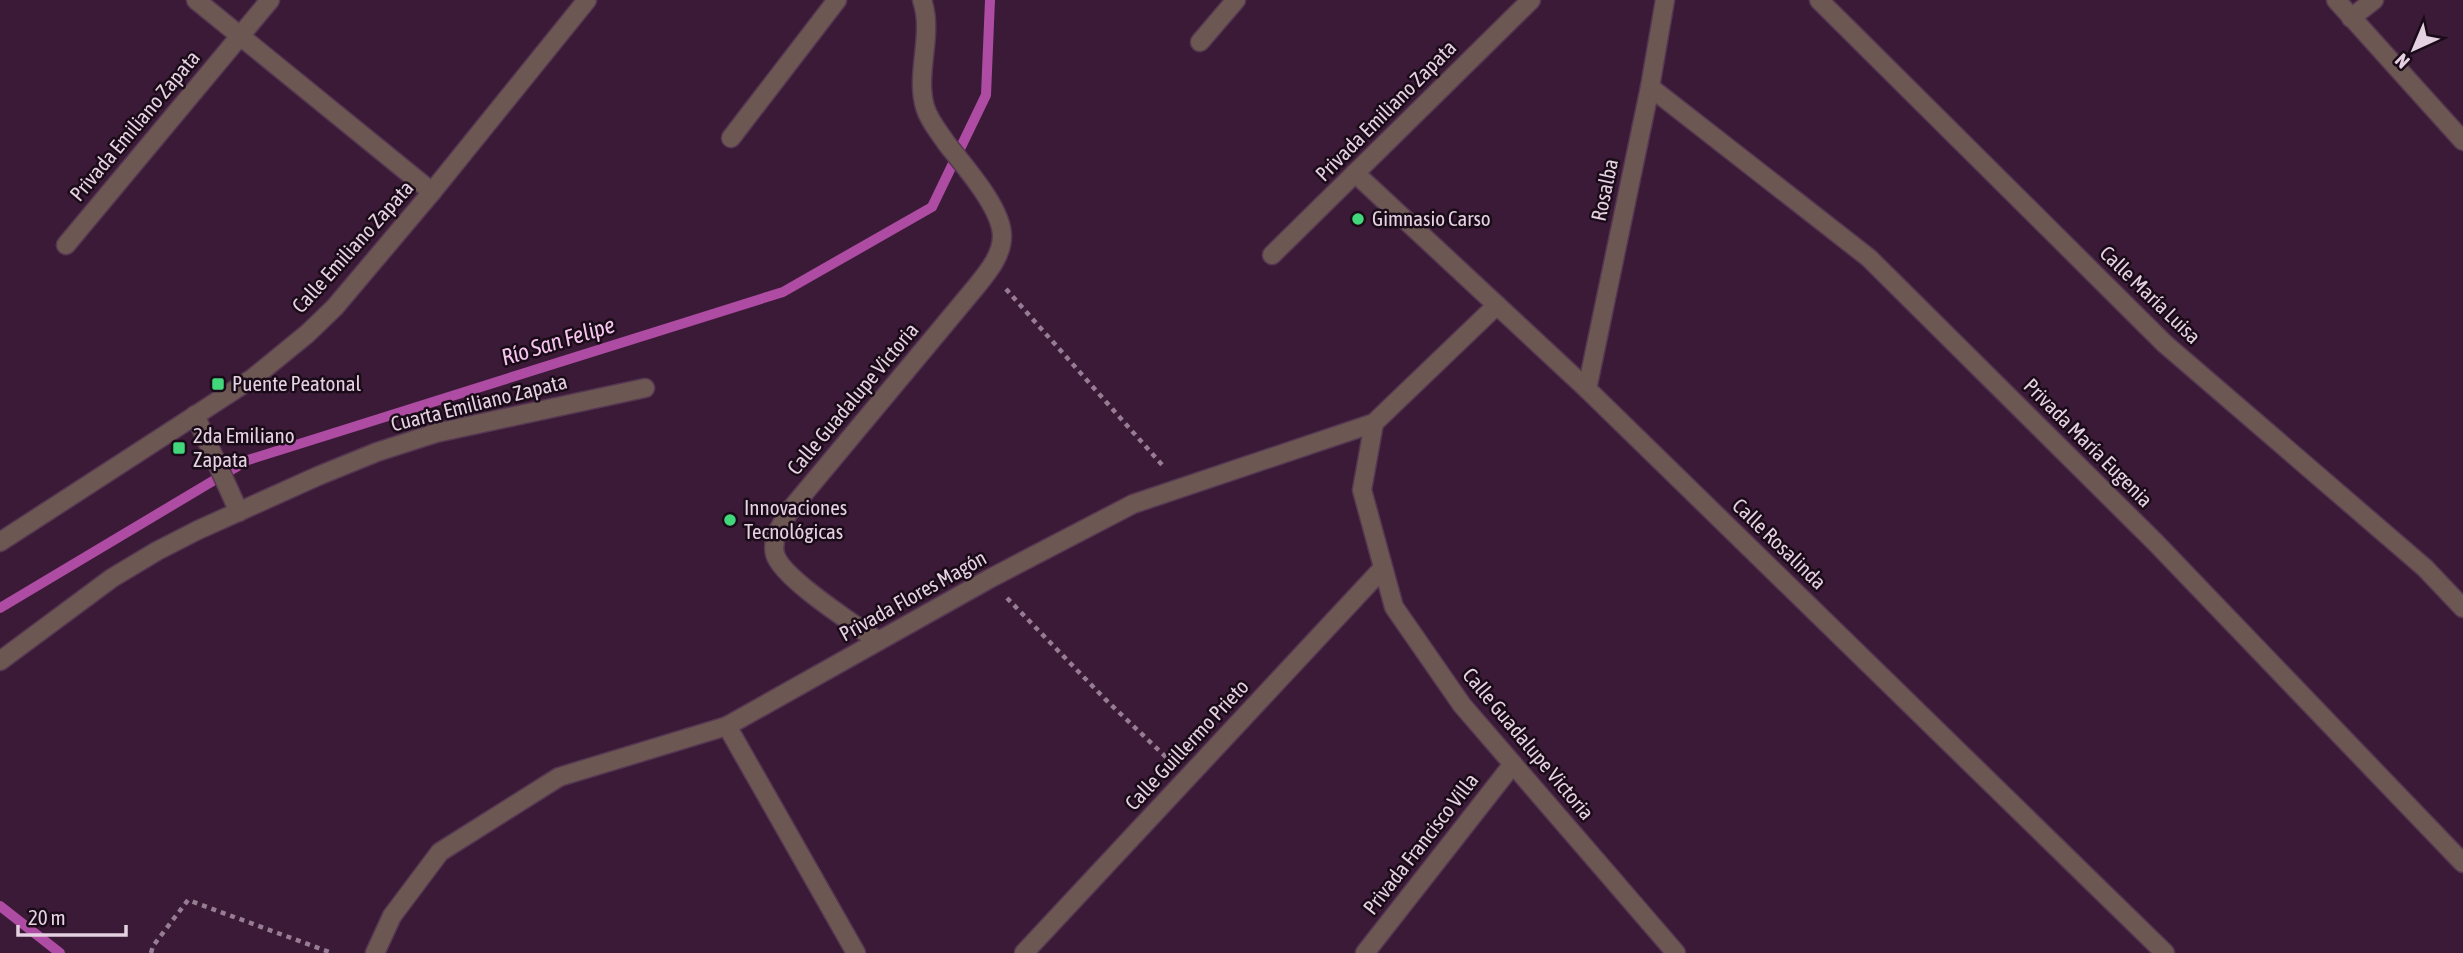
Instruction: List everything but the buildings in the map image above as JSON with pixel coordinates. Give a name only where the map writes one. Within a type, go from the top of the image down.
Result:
[{"type":"street","points":[[196,0],[432,192]]},
{"type":"street","name":"Privada Emiliano Zapata","points":[[66,245],[270,0]]},
{"type":"street","name":"Calle Emiliano Zapata","points":[[0,542],[283,355],[326,316],[432,192],[587,0]]},
{"type":"street","points":[[731,138],[836,0]]},
{"type":"street","name":"Calle Guadalupe Victoria","points":[[878,641],[787,573],[775,553],[778,531],[804,492],[989,270],[1002,237],[998,219],[985,195],[928,115],[922,95],[926,13],[922,0]]},
{"type":"street","points":[[1200,42],[1236,0]]},
{"type":"street","name":"Privada Emiliano Zapata","points":[[1272,255],[1531,0]]},
{"type":"street","name":"Rosalba","points":[[1587,389],[1650,87],[1665,0]]},
{"type":"street","name":"Calle María Luisa","points":[[1819,0],[2165,344],[2425,568],[2463,608]]},
{"type":"street","points":[[2336,0],[2463,141]]},
{"type":"street","points":[[2351,18],[2374,0]]},
{"type":"street","name":"Privada María Eugenia","points":[[1650,87],[1869,258],[2156,543],[2463,863]]},
{"type":"street","name":"Calle Rosalinda","points":[[1355,173],[1587,389],[2165,953]]},
{"type":"street","name":"Privada Flores Magón","points":[[375,953],[392,916],[440,852],[559,777],[727,726],[989,579],[1133,504],[1374,423],[1497,305]]},
{"type":"street","name":"Cuarta Emiliano Zapata","points":[[0,661],[111,578],[198,530],[318,475],[436,433],[645,388]]},
{"type":"street","points":[[195,415],[239,512]]},
{"type":"street","name":"Calle Guadalupe Victoria","points":[[1374,423],[1362,490],[1394,607],[1462,705],[1676,953]]},
{"type":"street","name":"Calle Guillermo Prieto","points":[[1024,953],[1383,568]]},
{"type":"street","points":[[727,726],[856,953]]},
{"type":"street","name":"Privada Francisco Villa","points":[[1365,953],[1513,764]]},
{"type":"path","points":[[989,270],[1182,487]]},
{"type":"path","points":[[989,579],[1105,699],[1187,778]]},
{"type":"path","points":[[151,953],[153,946],[188,900],[332,953]]},
{"type":"waterway","name":"Río San Felipe","points":[[0,608],[248,460],[783,292],[932,207],[986,95],[990,0]]},
{"type":"waterway","name":"Río San Felipe","points":[[0,906],[60,953]]},
{"type":"place","name":"Gimnasio Carso","points":[[1358,219]]},
{"type":"place","name":"Puente Peatonal","points":[[218,384]]},
{"type":"place","name":"2da Emiliano Zapata","points":[[179,448]]},
{"type":"place","name":"Innovaciones Tecnológicas","points":[[730,520]]}]
